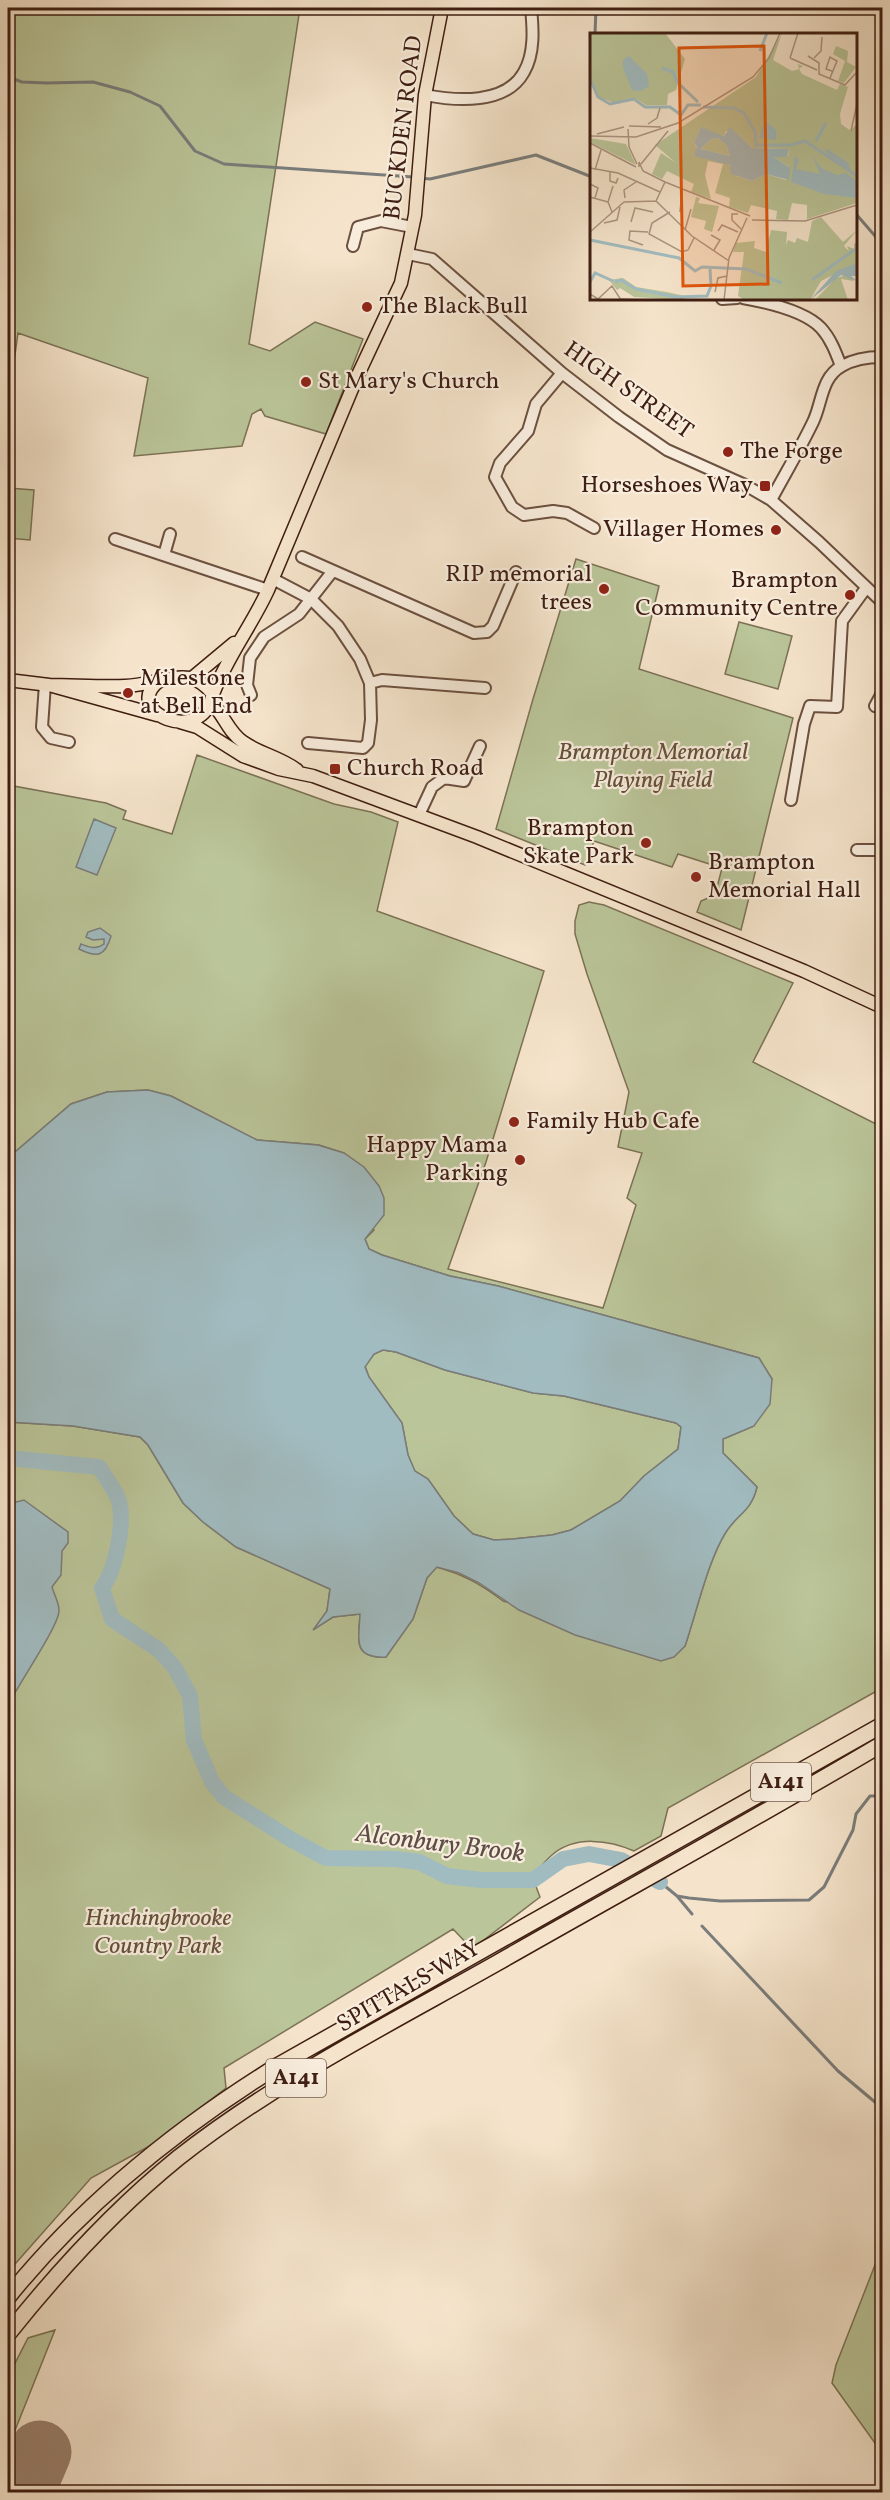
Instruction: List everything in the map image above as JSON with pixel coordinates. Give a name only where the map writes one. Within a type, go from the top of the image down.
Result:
[{"type":"highway","points":[[835,1751],[882,1716]]},
{"type":"highway","name":"SPITTALS WAY","points":[[8,2297],[28,2271],[96,2202],[133,2169],[202,2115],[279,2065],[882,1725]]},
{"type":"highway","name":"SPITTALS WAY","points":[[8,2334],[46,2287],[88,2241],[140,2191],[212,2132],[288,2082],[882,1744]]},
{"type":"main road","name":"BUCKDEN ROAD","points":[[408,254],[417,190],[425,95],[442,8]]},
{"type":"main road","points":[[180,722],[200,717],[212,698],[219,677],[271,585],[361,368],[401,283],[408,254]]},
{"type":"main road","points":[[192,678],[244,634]]},
{"type":"main road","points":[[8,680],[47,685],[125,686],[170,678],[192,678],[207,687],[227,726],[244,743],[282,759],[298,771]]},
{"type":"main road","points":[[157,715],[149,705],[148,697],[150,688],[159,681]]},
{"type":"main road","points":[[47,685],[197,727],[243,756],[279,769],[298,771],[419,815],[804,971],[882,1006]]},
{"type":"street","points":[[425,95],[471,99],[485,97],[507,88],[523,74],[528,64],[533,35],[531,8]]},
{"type":"street","points":[[353,246],[358,227],[381,221],[412,227]]},
{"type":"street","name":"HIGH STREET","points":[[408,254],[432,259],[562,373],[667,450],[746,485],[771,500],[882,602]]},
{"type":"street","points":[[754,300],[775,304],[820,327],[835,349],[841,366]]},
{"type":"street","points":[[771,500],[815,418],[822,391],[830,377],[841,366],[868,357],[882,357]]},
{"type":"street","points":[[562,373],[536,404],[528,431],[500,463],[495,477],[512,507],[524,515],[553,511],[567,513],[594,528]]},
{"type":"street","points":[[164,555],[170,534]]},
{"type":"street","points":[[115,539],[271,585],[310,599],[338,626],[360,658],[370,683],[372,720],[368,744],[363,748],[308,743]]},
{"type":"street","points":[[302,557],[474,633],[487,632],[493,626],[516,572]]},
{"type":"street","points":[[251,695],[247,685],[250,658],[264,638],[299,614],[332,572]]},
{"type":"street","points":[[791,800],[804,724],[810,706],[837,707],[842,621],[866,588]]},
{"type":"street","points":[[370,683],[382,680],[485,688]]},
{"type":"street","points":[[47,685],[42,727],[51,738],[69,742]]},
{"type":"street","points":[[875,706],[882,693]]},
{"type":"street","points":[[419,815],[432,787],[444,778],[464,781],[480,746]]},
{"type":"street","points":[[857,850],[882,850]]},
{"type":"green space","points":[[8,8],[300,8],[249,344],[270,351],[315,322],[363,339],[326,434],[265,416],[261,409],[252,414],[242,446],[134,456],[148,378],[18,333],[8,405]]},
{"type":"green space","points":[[8,488],[34,490],[30,540],[8,538]]},
{"type":"green space","name":"Brampton Memorial Playing Field","points":[[576,559],[659,586],[639,669],[793,718],[741,930],[697,912],[701,901],[715,895],[722,868],[678,854],[672,867],[594,841],[585,865],[496,829]]},
{"type":"green space","points":[[739,622],[792,636],[778,689],[725,674]]},
{"type":"green space","name":"Hinchingbrooke Country Park","points":[[197,755],[334,804],[371,812],[398,822],[377,911],[544,971],[486,1162],[448,1269],[603,1308],[636,1205],[627,1198],[642,1153],[618,1147],[629,1092],[575,934],[579,905],[589,902],[604,905],[793,983],[753,1062],[882,1127],[882,1688],[668,1808],[661,1836],[634,1851],[614,1844],[593,1841],[571,1844],[561,1849],[549,1857],[532,1876],[540,1897],[472,1949],[453,1929],[224,2068],[226,2088],[155,2143],[91,2178],[8,2272],[8,1422],[73,1426],[140,1437],[148,1445],[183,1503],[203,1522],[236,1547],[330,1589],[327,1611],[315,1628],[333,1617],[360,1614],[360,1646],[367,1655],[386,1657],[413,1619],[427,1578],[436,1567],[472,1581],[503,1601],[685,1646],[714,1557],[726,1532],[751,1502],[757,1487],[723,1453],[723,1439],[754,1426],[772,1379],[759,1358],[498,1286],[450,1276],[369,1249],[365,1239],[374,1230],[344,1153],[319,1145],[257,1140],[171,1096],[148,1090],[107,1092],[71,1104],[8,1158],[8,785],[106,803],[126,811],[123,819],[172,834]]},
{"type":"green space","points":[[383,1350],[396,1352],[445,1370],[533,1393],[564,1396],[676,1423],[681,1427],[678,1449],[644,1476],[620,1501],[571,1530],[552,1535],[494,1540],[473,1534],[454,1516],[428,1479],[415,1472],[408,1455],[402,1423],[369,1377],[365,1366],[374,1354]]},
{"type":"green space","points":[[882,2247],[882,2453],[832,2383],[836,2365]]},
{"type":"green space","points":[[55,2330],[8,2448],[8,2377],[28,2338]]},
{"type":"water","points":[[94,819],[116,828],[97,875],[76,867]]},
{"type":"water","points":[[100,928],[111,936],[103,952],[91,954],[79,949],[81,944],[95,947],[104,944],[104,939],[93,940],[86,937],[88,932]]},
{"type":"water","points":[[148,1090],[171,1096],[257,1140],[318,1145],[344,1153],[364,1167],[379,1186],[384,1198],[384,1215],[365,1239],[369,1249],[382,1255],[450,1276],[498,1286],[759,1358],[772,1379],[770,1404],[754,1426],[723,1439],[723,1453],[757,1487],[751,1502],[726,1532],[714,1557],[685,1646],[674,1657],[661,1661],[575,1635],[519,1610],[479,1583],[459,1573],[437,1567],[427,1578],[413,1619],[386,1657],[367,1655],[360,1646],[360,1614],[333,1617],[313,1630],[327,1611],[330,1589],[236,1547],[203,1522],[183,1503],[148,1445],[140,1437],[73,1426],[8,1422],[8,1158],[71,1104],[107,1092]],"holes":[[[383,1350],[396,1352],[445,1370],[533,1393],[564,1396],[676,1423],[681,1427],[678,1449],[644,1476],[620,1501],[571,1530],[552,1535],[494,1540],[473,1534],[454,1516],[428,1479],[415,1471],[408,1455],[402,1423],[369,1377],[365,1367],[374,1354]]]},
{"type":"water","points":[[24,1500],[68,1532],[68,1543],[62,1551],[61,1575],[52,1587],[59,1607],[53,1629],[8,1706],[8,1504]]},
{"type":"waterway","points":[[595,33],[596,8]]},
{"type":"waterway","points":[[8,77],[22,82],[93,82],[130,92],[160,106],[195,151],[224,164],[413,177]]},
{"type":"waterway","points":[[420,178],[430,179],[536,155],[590,176]]},
{"type":"waterway","points":[[857,215],[882,244]]},
{"type":"waterway","name":"Alconbury Brook","points":[[8,1458],[99,1467],[108,1481],[117,1496],[121,1517],[116,1556],[102,1588],[112,1619],[159,1650],[175,1668],[190,1696],[194,1740],[212,1782],[224,1797],[292,1840],[326,1858],[395,1859],[419,1862],[447,1876],[481,1880],[533,1880],[563,1859],[589,1854],[621,1860],[660,1882]]},
{"type":"waterway","name":"Alconbury Brook","points":[[660,1882],[677,1896],[689,1898],[720,1901],[809,1900],[824,1887],[853,1830],[856,1814],[870,1796],[882,1796]]},
{"type":"waterway","points":[[677,1896],[692,1914]]},
{"type":"waterway","points":[[702,1926],[838,2071],[882,2108]]},
{"type":"runway","points":[[23,2492],[40,2452]]},
{"type":"place","name":"The Black Bull","points":[[367,307]]},
{"type":"place","name":"St Mary's Church","points":[[306,382]]},
{"type":"place","name":"The Forge","points":[[728,452]]},
{"type":"place","name":"Horseshoes Way","points":[[765,486]]},
{"type":"place","name":"Villager Homes","points":[[776,530]]},
{"type":"place","name":"RIP memorial trees","points":[[604,589]]},
{"type":"place","name":"Brampton Community Centre","points":[[850,595]]},
{"type":"place","name":"Milestone at Bell End","points":[[128,693]]},
{"type":"place","name":"Church Road","points":[[335,769]]},
{"type":"place","name":"Brampton Skate Park","points":[[646,843]]},
{"type":"place","name":"Brampton Memorial Hall","points":[[696,877]]},
{"type":"place","name":"Family Hub Cafe","points":[[514,1122]]},
{"type":"place","name":"Happy Mama Parking","points":[[520,1160]]}]
